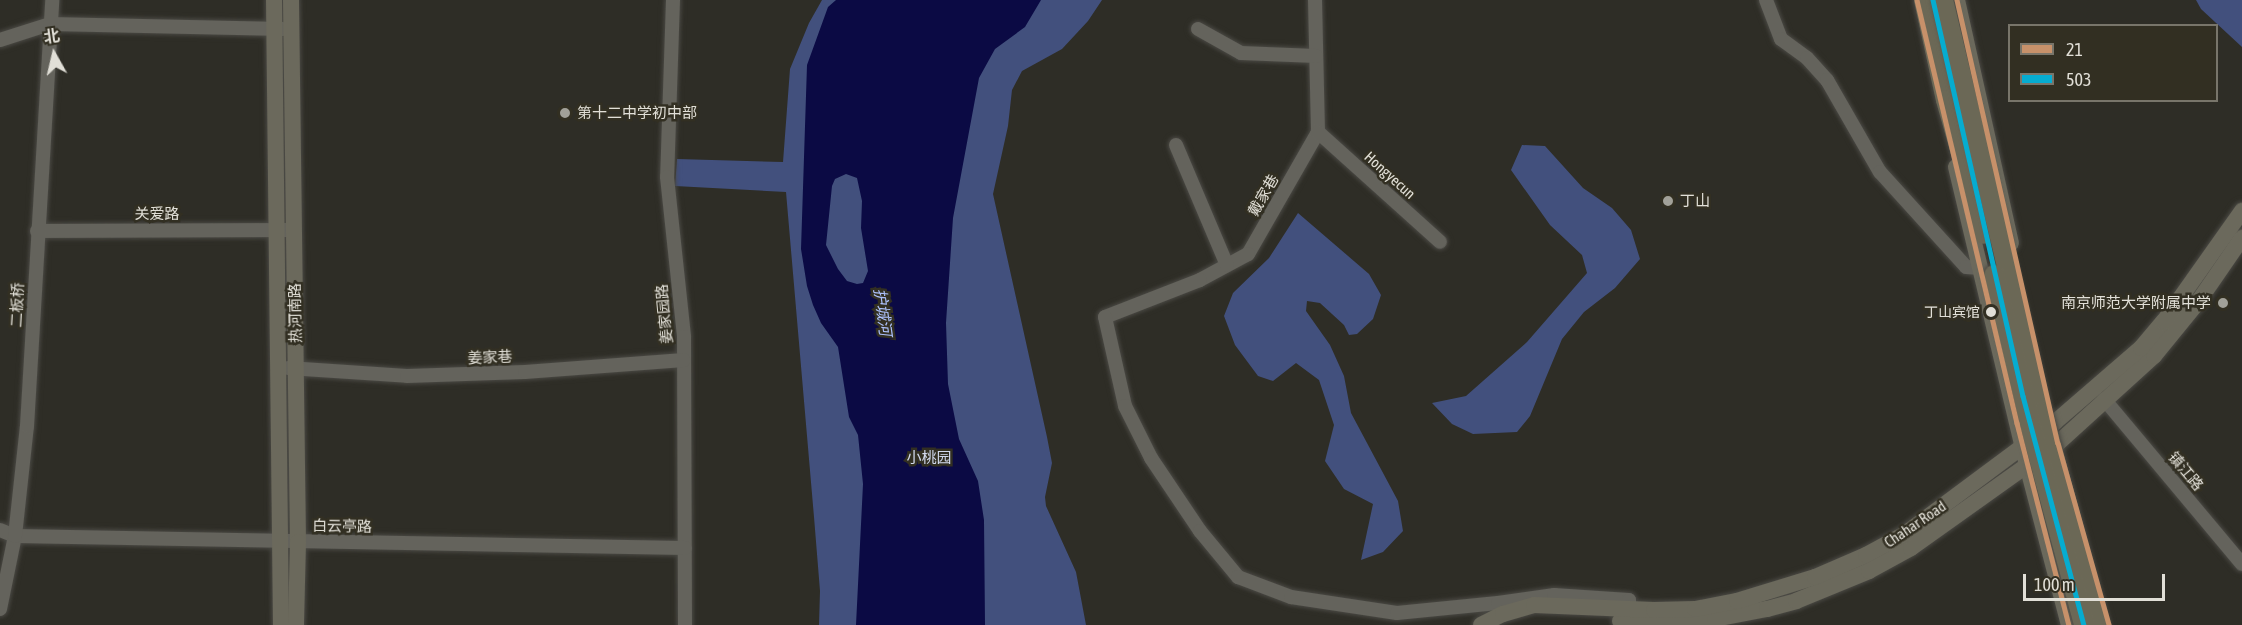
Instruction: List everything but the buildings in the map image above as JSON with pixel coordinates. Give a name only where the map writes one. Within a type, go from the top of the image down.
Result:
[{"type":"highway","points":[[1924,0],[1946,99],[1991,233]]},
{"type":"highway","points":[[1932,0],[1991,233],[2100,625]]},
{"type":"highway","points":[[1943,0],[2023,396],[2084,625]]},
{"type":"main road","name":"热河南路","points":[[274,0],[283,29],[294,230],[298,542],[296,625]]},
{"type":"main road","name":"热河南路","points":[[281,625],[277,230],[283,29],[291,0]]},
{"type":"main road","points":[[1917,0],[2022,445],[2069,625]]},
{"type":"main road","points":[[1950,0],[1991,233]]},
{"type":"main road","points":[[1957,0],[2058,443],[2109,625]]},
{"type":"main road","name":"Chahar Road","points":[[1481,625],[1503,614],[1534,605],[1565,605],[1630,616],[1737,602],[1815,577],[1866,555],[1905,534],[2054,423],[2141,348],[2164,321],[2242,211]]},
{"type":"main road","name":"Chahar Road","points":[[1502,625],[1524,617],[1552,613],[1715,619],[1796,601],[1869,571],[1911,548],[2058,443],[2154,356],[2173,335],[2242,238]]},
{"type":"street","name":"二板桥","points":[[0,609],[15,536],[27,426],[52,0]]},
{"type":"street","name":"姜家园路","points":[[673,0],[667,177],[684,360],[685,625]]},
{"type":"street","points":[[1316,0],[1318,132]]},
{"type":"street","points":[[1766,0],[1781,39],[1808,58],[1827,80],[1880,172],[1966,267],[1980,268]]},
{"type":"street","points":[[0,40],[50,24],[283,29]]},
{"type":"street","points":[[1198,29],[1241,53],[1316,56]]},
{"type":"street","name":"Hongyecun","points":[[1318,132],[1440,242]]},
{"type":"street","name":"戴家巷","points":[[1318,132],[1248,254],[1200,280],[1105,317],[1125,406],[1151,458],[1200,531],[1238,577],[1291,597],[1397,612],[1498,603],[1554,595],[1629,600],[1630,616]]},
{"type":"street","points":[[1176,145],[1227,265]]},
{"type":"street","name":"关爱路","points":[[37,231],[294,230]]},
{"type":"street","name":"姜家巷","points":[[278,367],[406,376],[525,372],[684,360]]},
{"type":"street","name":"镇江路","points":[[2104,399],[2242,564]]},
{"type":"street","name":"白云亭路","points":[[0,530],[15,536],[685,548]]},
{"type":"green space","name":"小桃园","points":[[822,0],[1102,0],[1088,21],[1062,49],[1022,71],[1012,90],[1008,126],[993,194],[1052,463],[1045,497],[1046,506],[1076,572],[1086,625],[819,625],[820,591],[786,192],[675,186],[677,159],[783,162],[790,69],[809,23]]},
{"type":"green space","points":[[2196,0],[2242,0],[2242,47],[2218,24],[2201,9]]},
{"type":"green space","points":[[1522,145],[1545,146],[1583,188],[1612,208],[1631,230],[1640,259],[1615,288],[1584,312],[1562,339],[1530,416],[1517,432],[1473,434],[1452,424],[1432,403],[1466,396],[1527,342],[1587,273],[1582,255],[1550,225],[1511,170]]},
{"type":"green space","points":[[1298,213],[1369,274],[1381,295],[1373,319],[1357,334],[1349,335],[1344,325],[1320,303],[1307,301],[1306,311],[1330,345],[1344,376],[1351,413],[1398,501],[1403,531],[1383,552],[1361,560],[1373,504],[1344,489],[1325,461],[1334,425],[1319,380],[1296,363],[1273,381],[1258,376],[1235,345],[1224,316],[1233,293],[1269,258]]},
{"type":"water","name":"护城河","points":[[836,0],[1041,0],[1025,27],[995,49],[979,78],[953,218],[946,323],[948,384],[959,439],[978,481],[984,520],[985,625],[856,625],[863,484],[858,435],[849,417],[838,347],[821,323],[813,305],[807,286],[801,249],[807,65],[828,7]],"holes":[[[846,174],[857,178],[862,201],[861,228],[868,271],[863,283],[857,284],[847,281],[826,245],[832,186],[835,179]]]},
{"type":"transit line","name":"21","points":[[1917,0],[2017,423],[2069,625]]},
{"type":"transit line","name":"503","points":[[1933,0],[2023,396],[2084,625]]},
{"type":"transit line","name":"21","points":[[1957,0],[2058,443],[2109,625]]},
{"type":"place","name":"第十二中学初中部","points":[[565,113]]},
{"type":"place","name":"丁山","points":[[1668,201]]},
{"type":"place","name":"南京师范大学附属中学","points":[[2223,303]]},
{"type":"place","name":"丁山宾馆","points":[[1991,312]]}]
